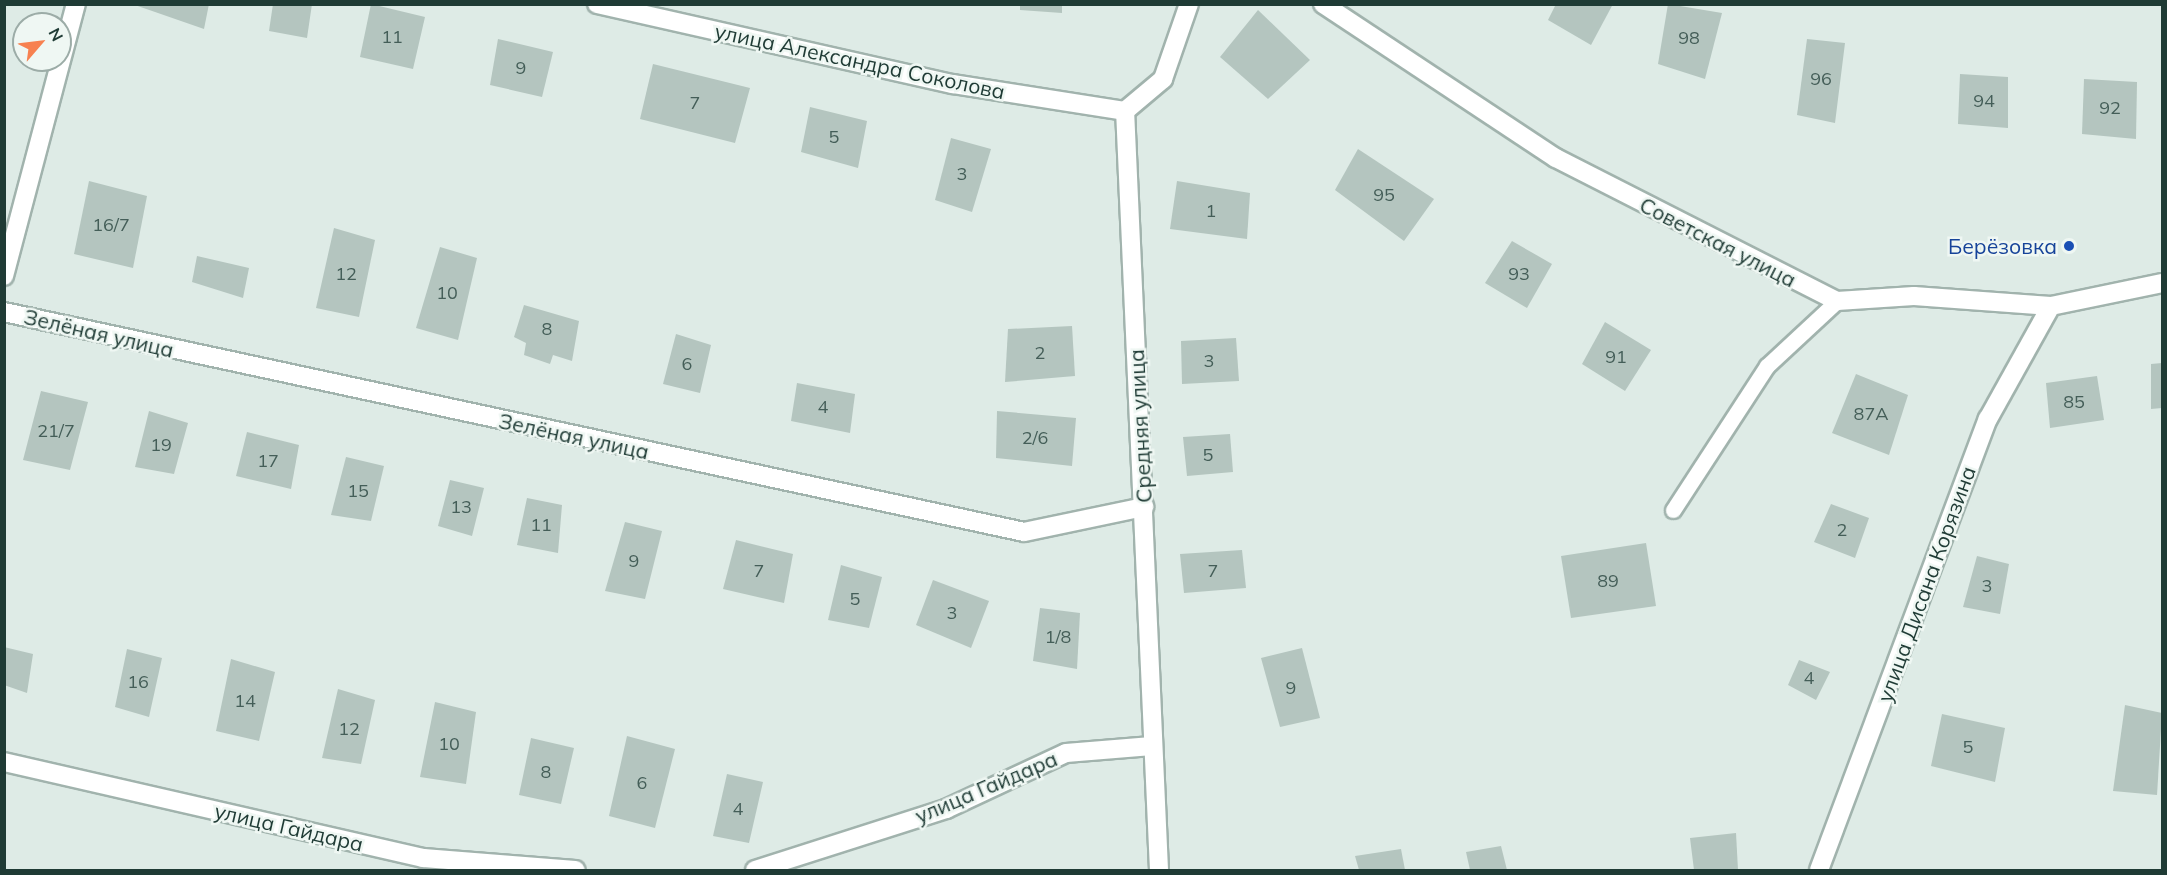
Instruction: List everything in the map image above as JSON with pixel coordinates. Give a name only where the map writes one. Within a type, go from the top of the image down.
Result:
[{"type":"street","points":[[4,276],[76,4]]},
{"type":"street","name":"улица Александра Соколова","points":[[597,4],[953,84],[1125,111]]},
{"type":"street","points":[[1125,111],[1163,80],[1189,4]]},
{"type":"street","name":"Советская улица","points":[[1323,4],[1556,158],[1837,301]]},
{"type":"street","name":"Средняя улица","points":[[1125,111],[1159,870]]},
{"type":"street","points":[[1837,301],[1914,296],[2051,306],[2163,283]]},
{"type":"street","name":"улица Дисана Корязина","points":[[1820,870],[1988,419],[2051,306]]},
{"type":"street","name":"Зелёная улица","points":[[4,312],[1024,531],[1144,507]]},
{"type":"street","name":"улица Гайдара","points":[[755,870],[946,809],[1066,753],[1152,746]]},
{"type":"street","name":"улица Гайдара","points":[[4,762],[423,858],[576,870]]},
{"type":"lane","points":[[1673,510],[1767,366],[1837,301]]},
{"type":"building","points":[[132,4],[209,4],[204,29]]},
{"type":"building","points":[[273,4],[312,4],[307,38],[269,31]]},
{"type":"building","points":[[371,4],[425,17],[413,69],[360,57]]},
{"type":"building","points":[[1020,4],[1062,4],[1062,13],[1020,10]]},
{"type":"building","points":[[1556,4],[1613,4],[1591,45],[1548,20]]},
{"type":"building","points":[[1668,4],[1722,13],[1705,79],[1658,64]]},
{"type":"building","points":[[1258,10],[1310,60],[1268,99],[1220,57]]},
{"type":"building","points":[[498,39],[553,52],[542,97],[490,85]]},
{"type":"building","points":[[1807,39],[1845,43],[1835,123],[1797,115]]},
{"type":"building","points":[[653,64],[750,88],[735,143],[640,119]]},
{"type":"building","points":[[1960,74],[2008,77],[2008,128],[1958,124]]},
{"type":"building","points":[[2084,79],[2137,82],[2136,139],[2082,134]]},
{"type":"building","points":[[810,107],[867,121],[858,168],[801,152]]},
{"type":"building","points":[[951,138],[991,149],[972,212],[935,200]]},
{"type":"building","points":[[1358,149],[1434,199],[1404,241],[1335,190]]},
{"type":"building","points":[[89,181],[147,196],[133,268],[74,254]]},
{"type":"building","points":[[1177,181],[1250,193],[1247,239],[1170,229]]},
{"type":"building","points":[[334,228],[375,240],[359,317],[316,308]]},
{"type":"building","points":[[1512,241],[1552,264],[1527,308],[1485,283]]},
{"type":"building","points":[[440,247],[477,258],[458,340],[416,328]]},
{"type":"building","points":[[197,256],[249,268],[243,298],[192,282]]},
{"type":"building","points":[[524,305],[579,321],[572,361],[553,355],[550,364],[524,355],[526,343],[514,337]]},
{"type":"building","points":[[1605,322],[1651,350],[1625,391],[1582,364]]},
{"type":"building","points":[[1072,326],[1075,376],[1005,382],[1008,329]]},
{"type":"building","points":[[676,334],[711,345],[700,393],[663,384]]},
{"type":"building","points":[[1236,338],[1239,381],[1182,384],[1181,341]]},
{"type":"building","points":[[2162,363],[2162,408],[2151,409],[2151,364]]},
{"type":"building","points":[[1856,374],[1908,395],[1889,455],[1832,433]]},
{"type":"building","points":[[2097,376],[2104,420],[2050,428],[2046,383]]},
{"type":"building","points":[[797,383],[855,394],[850,433],[791,421]]},
{"type":"building","points":[[41,391],[88,402],[70,470],[23,460]]},
{"type":"building","points":[[149,411],[188,423],[174,474],[135,467]]},
{"type":"building","points":[[997,411],[1076,418],[1072,466],[996,458]]},
{"type":"building","points":[[247,432],[299,445],[291,489],[236,476]]},
{"type":"building","points":[[1230,434],[1233,472],[1187,476],[1183,437]]},
{"type":"building","points":[[346,457],[384,466],[371,521],[331,515]]},
{"type":"building","points":[[450,480],[484,488],[472,536],[438,526]]},
{"type":"building","points":[[527,498],[562,505],[558,553],[517,545]]},
{"type":"building","points":[[1831,504],[1869,518],[1855,558],[1814,542]]},
{"type":"building","points":[[625,522],[662,531],[645,599],[605,591]]},
{"type":"building","points":[[736,540],[793,554],[784,603],[723,589]]},
{"type":"building","points":[[1646,543],[1656,606],[1571,618],[1561,556]]},
{"type":"building","points":[[1242,550],[1246,588],[1184,593],[1180,554]]},
{"type":"building","points":[[1977,556],[2009,564],[2000,614],[1963,607]]},
{"type":"building","points":[[841,565],[882,577],[869,628],[828,620]]},
{"type":"building","points":[[933,580],[989,601],[971,648],[916,625]]},
{"type":"building","points":[[1040,608],[1080,613],[1077,669],[1033,661]]},
{"type":"building","points":[[4,647],[33,654],[27,693],[4,685]]},
{"type":"building","points":[[1302,648],[1320,718],[1280,727],[1261,658]]},
{"type":"building","points":[[127,649],[162,658],[149,717],[115,707]]},
{"type":"building","points":[[231,659],[275,672],[259,741],[216,731]]},
{"type":"building","points":[[1799,660],[1830,672],[1816,700],[1788,685]]},
{"type":"building","points":[[338,689],[375,700],[361,764],[322,758]]},
{"type":"building","points":[[435,702],[476,712],[466,784],[420,777]]},
{"type":"building","points":[[2125,705],[2162,713],[2157,795],[2113,791]]},
{"type":"building","points":[[1942,714],[2005,728],[1995,782],[1931,766]]},
{"type":"building","points":[[627,736],[675,749],[655,828],[609,816]]},
{"type":"building","points":[[531,738],[574,748],[561,804],[519,795]]},
{"type":"building","points":[[727,774],[763,782],[749,843],[713,836]]},
{"type":"building","points":[[1736,833],[1738,870],[1694,870],[1690,838]]},
{"type":"building","points":[[1501,846],[1507,870],[1470,870],[1466,852]]},
{"type":"building","points":[[1401,849],[1405,870],[1359,870],[1355,856]]},
{"type":"place","name":"Берёзовка","points":[[2069,246]]}]
